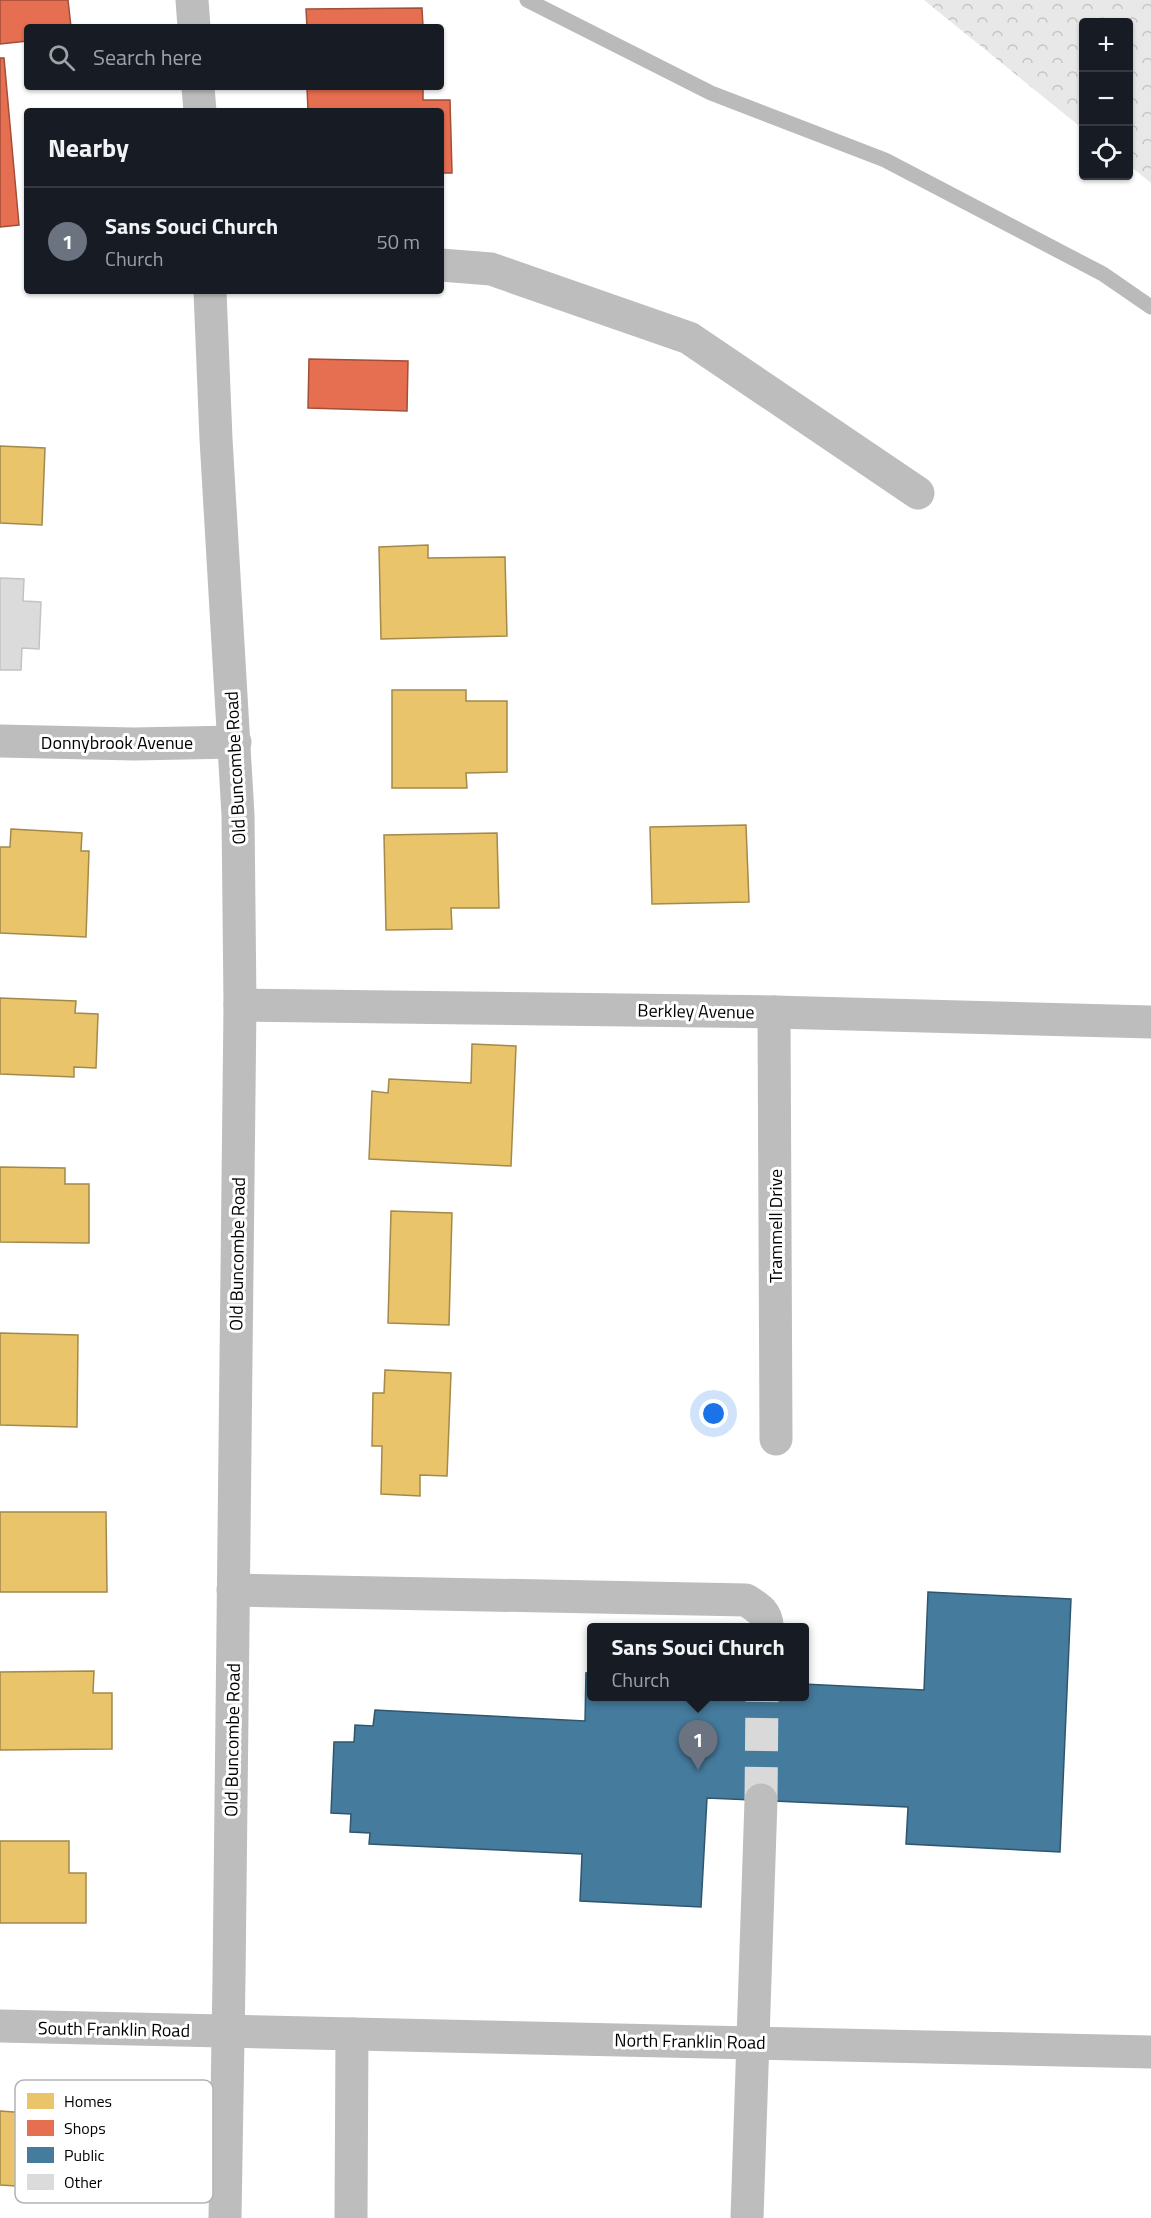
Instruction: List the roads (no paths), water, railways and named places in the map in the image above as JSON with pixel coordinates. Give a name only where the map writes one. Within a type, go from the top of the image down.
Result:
[{"type":"street","points":[[192,0],[194,24]]},
{"type":"street","points":[[198,90],[200,108]]},
{"type":"street","points":[[444,265],[491,269],[689,338],[918,493]]},
{"type":"street","name":"Old Buncombe Road","points":[[210,294],[216,440],[235,742],[240,1005],[225,2218]]},
{"type":"street","name":"Donnybrook Avenue","points":[[0,741],[134,744],[235,742]]},
{"type":"street","name":"Berkley Avenue","points":[[240,1005],[774,1012],[1151,1022]]},
{"type":"street","name":"Trammell Drive","points":[[774,1012],[776,1440]]},
{"type":"street","points":[[234,1590],[746,1600],[762,1610],[768,1623]]},
{"type":"street","points":[[747,2218],[761,1800]]},
{"type":"street","name":"South Franklin Road","points":[[0,2026],[228,2031]]},
{"type":"street","name":"North Franklin Road","points":[[228,2031],[1151,2052]]},
{"type":"street","points":[[351,2218],[352,2034]]},
{"type":"waterway","points":[[527,0],[711,93],[885,160],[1103,274],[1151,307]]},
{"type":"tunnel","points":[[761,1800],[762,1701]]},
{"type":"place","name":"Sans Souci Church","points":[[698,1770]]}]
